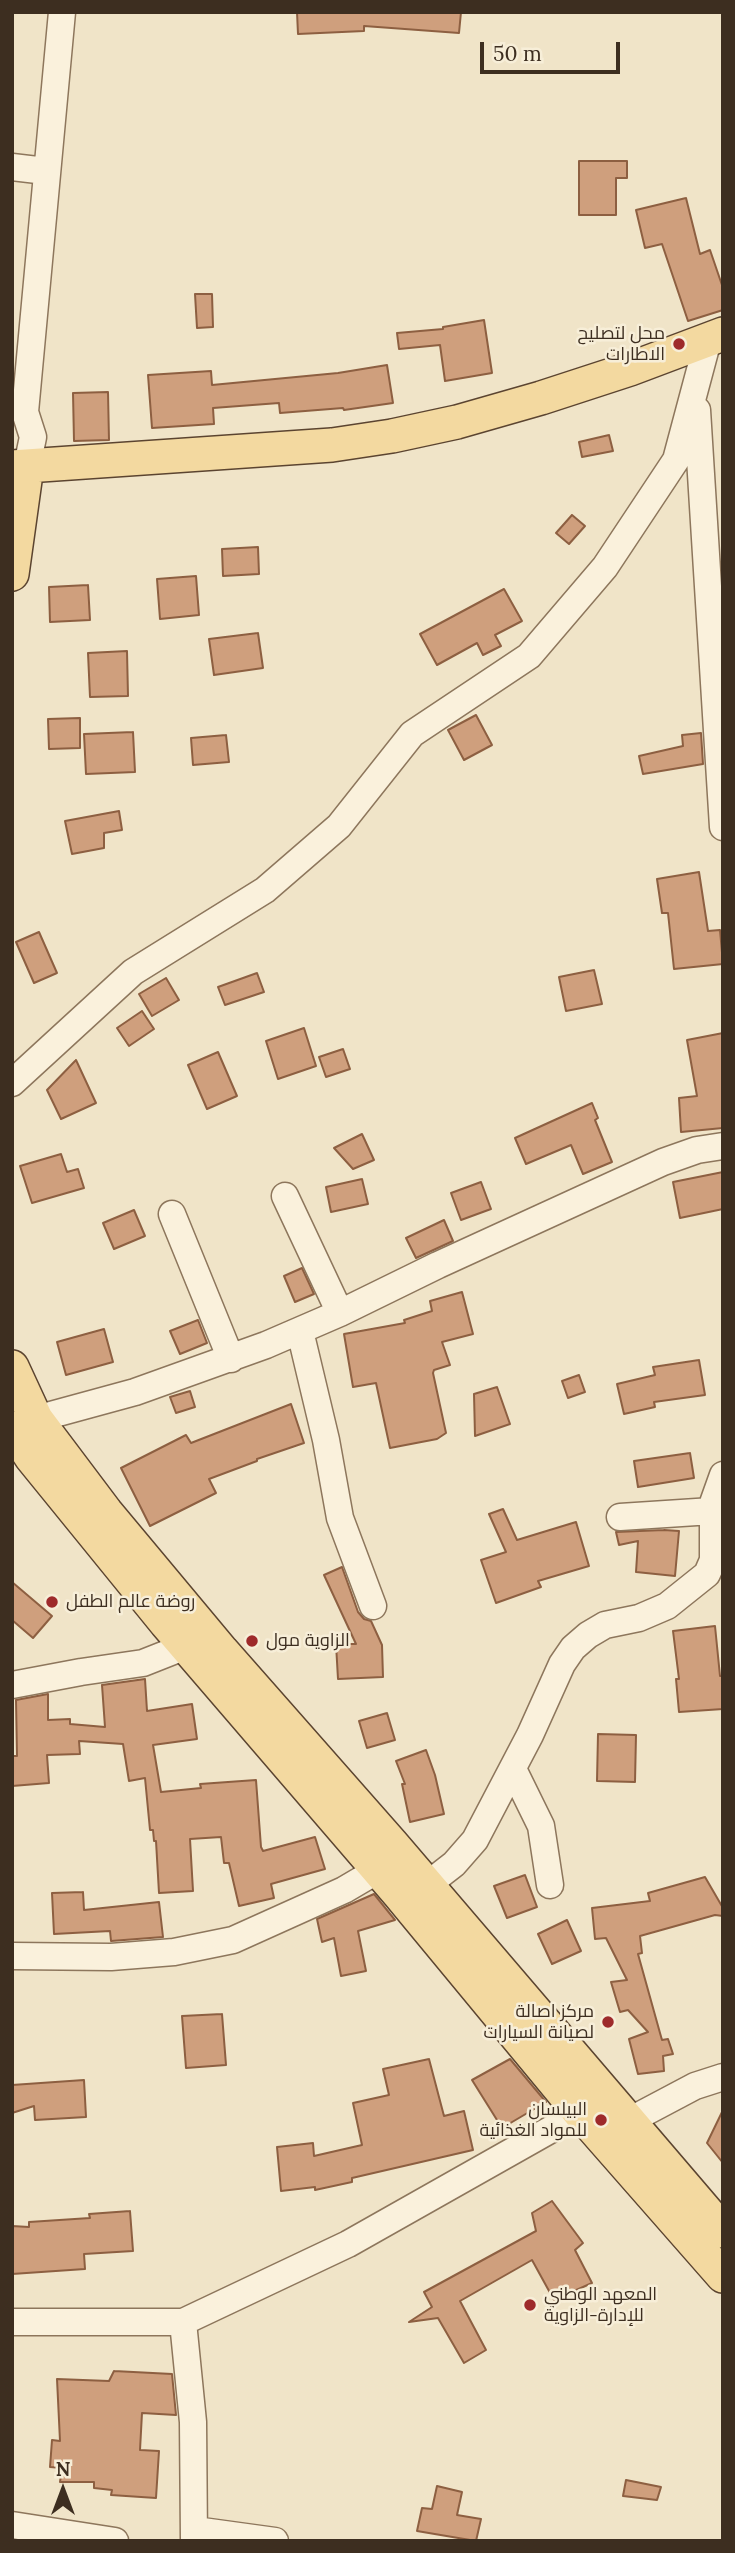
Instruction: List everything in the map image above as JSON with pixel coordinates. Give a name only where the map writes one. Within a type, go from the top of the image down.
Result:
[{"type":"main road","points":[[12,575],[20,466],[332,445],[381,438],[509,408],[583,385],[715,337]]},
{"type":"main road","points":[[13,1372],[33,1437],[186,1646],[378,1870],[580,2113],[723,2276]]},
{"type":"main road","points":[[33,1437],[106,1512],[222,1651],[427,1885],[723,2231]]},
{"type":"street","points":[[20,466],[33,437],[19,422],[62,12]]},
{"type":"street","points":[[12,167],[46,171]]},
{"type":"street","points":[[12,1083],[132,972],[265,890],[339,826],[412,734],[529,656],[605,567],[676,460],[695,387],[715,337]]},
{"type":"street","points":[[695,387],[723,827]]},
{"type":"street","points":[[33,1437],[135,1392],[231,1359],[300,1331],[672,1158],[723,1146]]},
{"type":"street","points":[[285,1196],[340,1313]]},
{"type":"street","points":[[172,1214],[231,1359]]},
{"type":"street","points":[[300,1331],[326,1440],[340,1518],[373,1606]]},
{"type":"street","points":[[427,1885],[454,1864],[470,1847],[513,1769],[562,1664],[573,1648],[588,1634],[605,1625],[639,1618],[667,1606],[707,1574],[713,1560],[712,1511],[723,1475]]},
{"type":"street","points":[[620,1517],[712,1511]]},
{"type":"street","points":[[12,1685],[143,1663],[186,1646]]},
{"type":"street","points":[[513,1769],[541,1826],[550,1885]]},
{"type":"street","points":[[12,1956],[111,1957],[174,1952],[233,1940],[344,1890],[378,1870]]},
{"type":"street","points":[[627,2122],[695,2086],[723,2077]]},
{"type":"street","points":[[12,2322],[183,2322],[348,2244],[580,2113]]},
{"type":"street","points":[[183,2322],[193,2421],[195,2535],[275,2541]]},
{"type":"street","points":[[12,2525],[60,2537],[115,2541]]},
{"type":"building","points":[[297,12],[461,12],[459,33],[364,26],[364,31],[298,34]]},
{"type":"building","points":[[579,161],[627,161],[627,178],[616,178],[616,215],[579,215]]},
{"type":"building","points":[[686,198],[700,254],[710,250],[723,288],[723,310],[688,321],[662,244],[645,248],[636,210]]},
{"type":"building","points":[[195,294],[212,294],[213,327],[197,328]]},
{"type":"building","points":[[484,320],[492,373],[445,381],[440,345],[399,349],[397,333],[443,329]]},
{"type":"building","points":[[387,365],[393,403],[344,410],[280,413],[279,403],[213,408],[214,424],[152,428],[148,375],[211,371],[212,385],[338,373]]},
{"type":"building","points":[[108,392],[109,440],[74,441],[73,393]]},
{"type":"building","points":[[609,435],[613,451],[582,457],[579,442]]},
{"type":"building","points":[[572,515],[585,526],[569,544],[556,533]]},
{"type":"building","points":[[258,547],[259,574],[223,576],[222,549]]},
{"type":"building","points":[[196,576],[199,615],[160,619],[157,579]]},
{"type":"building","points":[[88,585],[90,620],[50,622],[49,587]]},
{"type":"building","points":[[504,589],[522,621],[495,635],[501,646],[483,655],[477,643],[437,665],[420,634]]},
{"type":"building","points":[[258,633],[263,668],[214,675],[209,639]]},
{"type":"building","points":[[127,651],[128,696],[90,697],[88,653]]},
{"type":"building","points":[[476,715],[492,745],[464,760],[448,730]]},
{"type":"building","points":[[80,718],[80,748],[49,749],[48,719]]},
{"type":"building","points":[[133,732],[135,772],[86,774],[84,734]]},
{"type":"building","points":[[701,733],[703,764],[643,774],[639,756],[683,746],[682,735]]},
{"type":"building","points":[[226,735],[229,762],[193,765],[191,738]]},
{"type":"building","points":[[119,811],[122,830],[104,833],[104,848],[72,854],[65,821]]},
{"type":"building","points":[[699,872],[708,931],[720,930],[723,964],[674,969],[668,913],[662,913],[657,879]]},
{"type":"building","points":[[39,932],[57,973],[34,983],[16,942]]},
{"type":"building","points":[[594,970],[602,1004],[566,1011],[559,977]]},
{"type":"building","points":[[257,973],[264,992],[225,1005],[218,987]]},
{"type":"building","points":[[166,978],[179,1000],[152,1016],[139,994]]},
{"type":"building","points":[[142,1011],[154,1029],[129,1046],[117,1028]]},
{"type":"building","points":[[304,1028],[316,1066],[278,1079],[266,1041]]},
{"type":"building","points":[[723,1033],[723,1128],[681,1132],[679,1098],[697,1096],[687,1040]]},
{"type":"building","points":[[343,1049],[350,1069],[326,1077],[319,1057]]},
{"type":"building","points":[[218,1052],[237,1096],[207,1109],[188,1065]]},
{"type":"building","points":[[76,1060],[96,1103],[61,1119],[47,1090]]},
{"type":"building","points":[[592,1103],[598,1118],[595,1120],[612,1162],[583,1174],[571,1145],[526,1164],[515,1138]]},
{"type":"building","points":[[362,1134],[374,1160],[353,1169],[334,1148]]},
{"type":"building","points":[[61,1154],[67,1172],[78,1169],[84,1188],[32,1203],[20,1166]]},
{"type":"building","points":[[723,1172],[723,1209],[680,1218],[673,1182]]},
{"type":"building","points":[[362,1179],[368,1204],[331,1212],[326,1187]]},
{"type":"building","points":[[481,1182],[491,1209],[461,1220],[451,1193]]},
{"type":"building","points":[[134,1210],[145,1236],[114,1249],[103,1223]]},
{"type":"building","points":[[444,1220],[453,1241],[416,1258],[406,1238]]},
{"type":"building","points":[[302,1268],[314,1294],[295,1302],[284,1276]]},
{"type":"building","points":[[462,1292],[473,1334],[442,1342],[450,1365],[434,1370],[433,1373],[446,1433],[437,1439],[390,1448],[376,1383],[353,1387],[344,1334],[405,1323],[404,1320],[432,1311],[430,1301]]},
{"type":"building","points":[[198,1320],[207,1343],[180,1354],[170,1331]]},
{"type":"building","points":[[104,1329],[113,1362],[66,1375],[57,1342]]},
{"type":"building","points":[[699,1360],[705,1395],[654,1402],[655,1407],[624,1414],[617,1384],[655,1375],[653,1367]]},
{"type":"building","points":[[579,1375],[585,1392],[568,1398],[562,1381]]},
{"type":"building","points":[[497,1387],[510,1424],[475,1436],[474,1394]]},
{"type":"building","points":[[190,1391],[195,1407],[176,1413],[170,1397]]},
{"type":"building","points":[[291,1404],[304,1443],[209,1479],[216,1493],[150,1526],[121,1468],[186,1435],[191,1443]]},
{"type":"building","points":[[690,1453],[694,1478],[638,1487],[634,1461]]},
{"type":"building","points":[[503,1509],[517,1540],[576,1522],[589,1566],[538,1581],[541,1587],[496,1603],[481,1560],[506,1552],[489,1514]]},
{"type":"building","points":[[679,1531],[675,1576],[636,1572],[638,1541],[619,1545],[616,1532]]},
{"type":"building","points":[[342,1567],[358,1612],[364,1619],[371,1621],[382,1645],[383,1677],[338,1679],[336,1644],[356,1644],[324,1575]]},
{"type":"building","points":[[12,1582],[52,1616],[33,1638],[12,1620]]},
{"type":"building","points":[[715,1626],[720,1676],[723,1676],[723,1709],[679,1712],[676,1679],[679,1679],[673,1631]]},
{"type":"building","points":[[145,1679],[147,1711],[192,1704],[197,1739],[153,1745],[161,1792],[201,1788],[200,1784],[256,1780],[263,1851],[315,1837],[325,1869],[271,1884],[274,1898],[239,1906],[229,1863],[224,1863],[221,1837],[190,1839],[193,1891],[159,1893],[156,1841],[153,1830],[150,1830],[145,1778],[129,1781],[123,1744],[79,1741],[80,1754],[47,1755],[49,1783],[12,1786],[12,1756],[17,1756],[16,1700],[48,1694],[48,1720],[70,1719],[70,1724],[105,1727],[102,1685]]},
{"type":"building","points":[[387,1713],[395,1740],[367,1748],[359,1721]]},
{"type":"building","points":[[598,1734],[636,1735],[635,1782],[597,1781]]},
{"type":"building","points":[[426,1750],[444,1814],[410,1822],[402,1784],[405,1784],[396,1761]]},
{"type":"building","points":[[525,1875],[537,1907],[507,1918],[494,1886]]},
{"type":"building","points":[[705,1877],[723,1908],[723,1916],[715,1915],[640,1936],[642,1953],[638,1954],[660,2033],[662,2040],[668,2039],[673,2054],[663,2056],[664,2071],[638,2074],[629,2039],[648,2032],[628,2010],[620,2012],[611,1982],[627,1980],[606,1938],[595,1939],[592,1908],[650,1901],[648,1893]]},
{"type":"building","points":[[83,1892],[84,1910],[159,1902],[163,1937],[111,1941],[110,1931],[54,1934],[52,1893]]},
{"type":"building","points":[[374,1894],[395,1920],[358,1931],[366,1971],[341,1976],[334,1938],[322,1942],[317,1919]]},
{"type":"building","points":[[567,1920],[581,1951],[552,1964],[538,1934]]},
{"type":"building","points":[[222,2014],[226,2065],[186,2068],[182,2016]]},
{"type":"building","points":[[429,2059],[444,2116],[464,2111],[473,2150],[352,2178],[352,2182],[315,2190],[315,2187],[281,2191],[277,2147],[313,2143],[314,2156],[362,2145],[353,2103],[389,2095],[383,2069]]},
{"type":"building","points":[[510,2059],[546,2102],[502,2128],[472,2080]]},
{"type":"building","points":[[84,2080],[86,2117],[35,2120],[34,2106],[12,2113],[12,2085]]},
{"type":"building","points":[[723,2110],[723,2163],[707,2143]]},
{"type":"building","points":[[552,2201],[583,2243],[575,2250],[592,2283],[554,2300],[532,2260],[460,2301],[486,2350],[464,2363],[438,2318],[409,2322],[432,2307],[424,2292],[536,2231],[532,2213]]},
{"type":"building","points":[[130,2211],[133,2251],[84,2254],[85,2269],[12,2274],[12,2226],[29,2227],[29,2222],[90,2218],[89,2214]]},
{"type":"building","points":[[114,2371],[172,2374],[176,2415],[142,2413],[140,2450],[159,2451],[156,2498],[111,2495],[112,2490],[94,2488],[94,2482],[60,2482],[62,2468],[50,2467],[52,2440],[60,2441],[57,2379],[109,2381]]},
{"type":"building","points":[[626,2480],[661,2487],[657,2500],[623,2496]]},
{"type":"building","points":[[437,2486],[462,2492],[457,2515],[481,2519],[476,2541],[417,2531],[422,2508],[432,2509]]},
{"type":"place","name":"محل لتصليح الاطارات","points":[[679,344]]},
{"type":"place","name":"روضة عالم الطفل","points":[[52,1602]]},
{"type":"place","name":"الزاوية مول","points":[[252,1641]]},
{"type":"place","name":"مركز اصالة لصيانة السيارات","points":[[608,2022]]},
{"type":"place","name":"البيلسان للمواد الغذائية","points":[[601,2120]]},
{"type":"place","name":"المعهد الوطني للإدارة-الزاوية","points":[[530,2305]]}]
